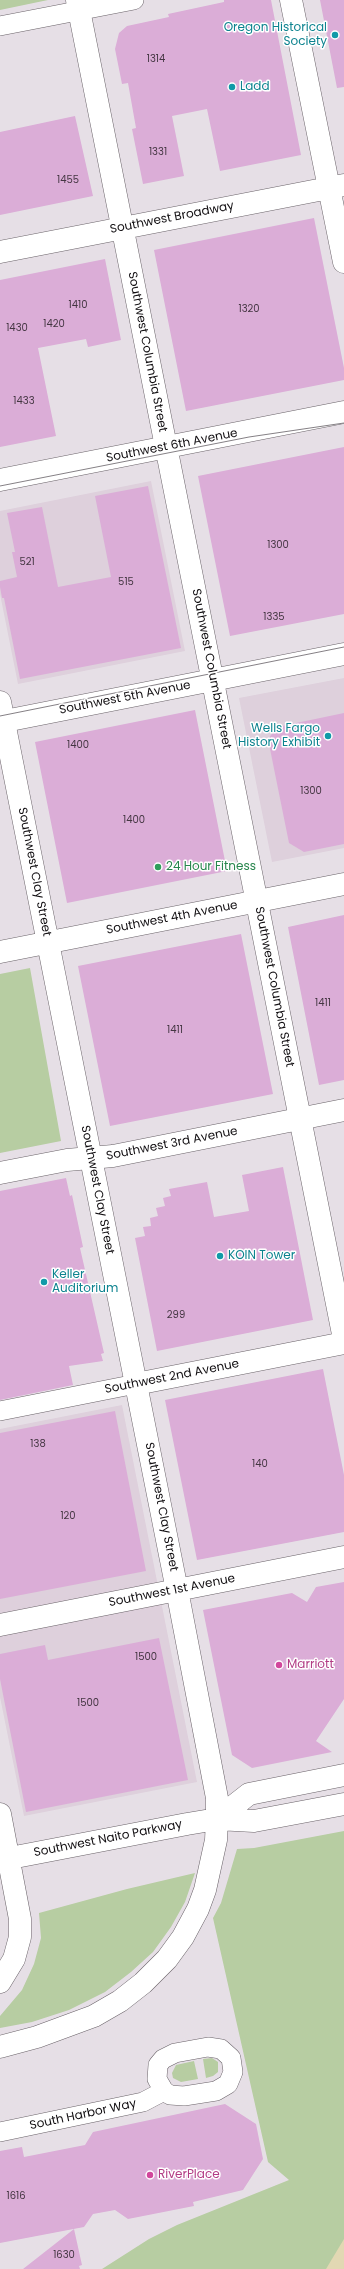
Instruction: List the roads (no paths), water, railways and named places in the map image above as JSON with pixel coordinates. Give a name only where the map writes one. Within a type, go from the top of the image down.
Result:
[{"type":"main road","points":[[291,0],[336,186],[344,262]]},
{"type":"main road","name":"Southwest Columbia Street","points":[[78,5],[344,1339]]},
{"type":"main road","name":"Southwest Broadway","points":[[0,252],[336,186]]},
{"type":"main road","name":"Southwest 6th Avenue","points":[[0,480],[344,412]]},
{"type":"main road","name":"Southwest 5th Avenue","points":[[1,715],[213,680],[344,654]]},
{"type":"main road","name":"Southwest Clay Street","points":[[0,2047],[37,2037],[94,2016],[120,2001],[143,1983],[166,1959],[183,1937],[198,1909],[205,1890],[216,1840],[217,1819],[217,1798],[177,1590],[48,942],[1,715]]},
{"type":"main road","name":"Southwest 4th Avenue","points":[[0,952],[344,884]]},
{"type":"main road","name":"Southwest 3rd Avenue","points":[[0,1173],[67,1160],[113,1156],[344,1110]]},
{"type":"main road","name":"Southwest 2nd Avenue","points":[[136,1384],[344,1343]]},
{"type":"main road","name":"Southwest 1st Avenue","points":[[0,1625],[344,1557]]},
{"type":"main road","name":"Southwest Naito Parkway","points":[[217,1819],[249,1794],[344,1775]]},
{"type":"main road","name":"Southwest Naito Parkway","points":[[4,1859],[217,1819],[254,1822],[344,1804]]},
{"type":"main road","points":[[0,1814],[4,1859],[20,1919],[20,1937],[14,1959],[0,1982]]},
{"type":"street","points":[[0,26],[78,5],[134,0]]},
{"type":"street","name":"Southwest 2nd Avenue","points":[[0,1411],[136,1384]]},
{"type":"street","name":"South Harbor Way","points":[[0,2132],[143,2102],[164,2092]]},
{"type":"tram line","points":[[0,486],[249,437],[344,423]]},
{"type":"tram line","points":[[0,716],[344,647]]},
{"type":"place","name":"Oregon Historical Society","points":[[335,35]]},
{"type":"place","name":"Ladd","points":[[232,87]]},
{"type":"place","name":"Wells Fargo History Exhibit","points":[[328,736]]},
{"type":"place","name":"24 Hour Fitness","points":[[158,867]]},
{"type":"place","name":"KOIN Tower","points":[[220,1256]]},
{"type":"place","name":"Keller Auditorium","points":[[44,1282]]},
{"type":"place","name":"Marriott","points":[[279,1665]]},
{"type":"place","name":"RiverPlace","points":[[150,2175]]}]
